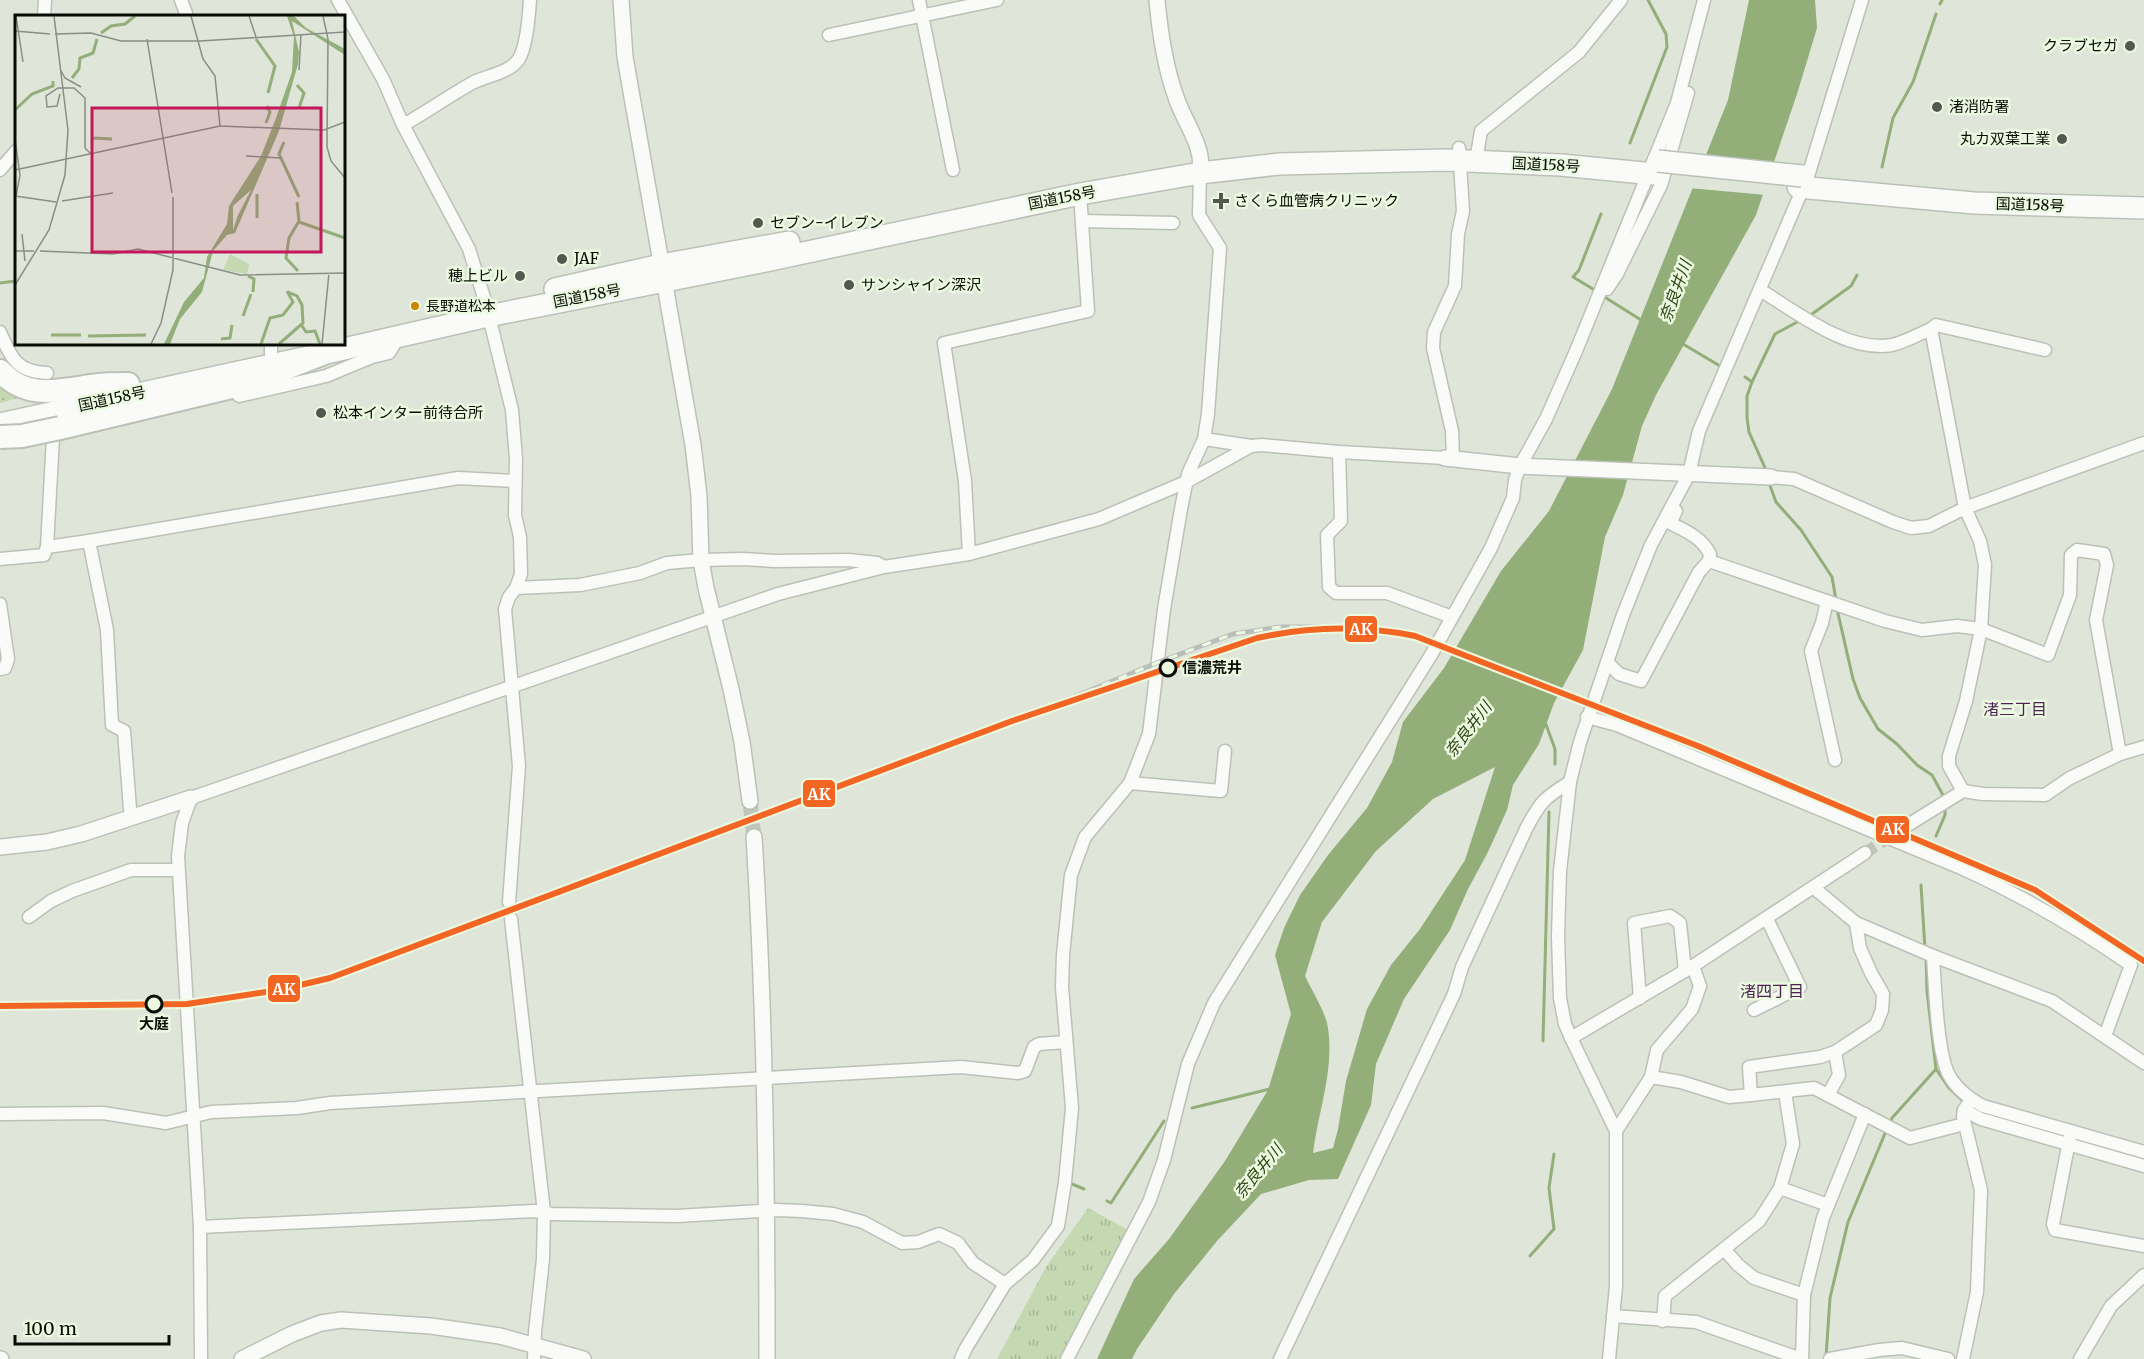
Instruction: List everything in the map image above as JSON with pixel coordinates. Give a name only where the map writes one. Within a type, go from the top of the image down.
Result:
[{"type":"highway","name":"国道158号","points":[[345,337],[663,273],[783,243],[1071,183],[1335,150],[1468,155],[1561,165],[1654,167],[1974,203],[2144,208]]},
{"type":"highway","name":"国道158号","points":[[663,273],[756,263],[1201,167]]},
{"type":"highway","name":"国道158号","points":[[1803,182],[1978,192],[2144,196]]},
{"type":"highway","name":"国道158号","points":[[345,345],[399,336],[487,310]]},
{"type":"highway","name":"国道158号","points":[[0,410],[128,384],[271,349],[320,349],[344,345]]},
{"type":"highway","points":[[0,437],[22,436],[52,426],[248,383],[320,349]]},
{"type":"highway","points":[[0,371],[18,386],[41,392],[128,384]]},
{"type":"highway","points":[[0,423],[52,426]]},
{"type":"street","points":[[44,15],[45,0]]},
{"type":"street","points":[[181,0],[187,15]]},
{"type":"street","points":[[338,0],[383,79],[403,125],[469,249],[512,410],[516,459],[514,515],[520,537],[521,574],[516,588],[508,597],[505,609],[519,766],[509,902]]},
{"type":"street","points":[[403,125],[474,83],[508,69],[515,63],[523,49],[530,0]]},
{"type":"street","points":[[621,0],[626,57],[693,445],[699,496],[701,560],[742,742],[750,801]]},
{"type":"street","points":[[919,0],[953,170]]},
{"type":"street","points":[[829,35],[997,0]]},
{"type":"street","points":[[961,1359],[1005,1284],[1033,1260],[1058,1226],[1072,1108],[1062,987],[1071,875],[1086,837],[1131,783],[1149,734],[1164,609],[1186,482],[1204,439],[1211,386],[1220,248],[1199,215],[1201,167],[1166,65],[1157,0]]},
{"type":"street","points":[[1449,458],[1452,431],[1432,348],[1434,332],[1455,286],[1457,240],[1463,211],[1468,155],[1481,131],[1579,52],[1621,0]]},
{"type":"street","points":[[1067,1359],[1149,1202],[1164,1160],[1188,1064],[1214,1003],[1431,655],[1491,548],[1513,498],[1515,480],[1526,466],[1654,167],[1692,53],[1704,0]]},
{"type":"street","points":[[1609,1359],[1616,1286],[1616,1131],[1565,1024],[1560,998],[1558,936],[1560,871],[1570,782],[1587,717],[1623,615],[1651,545],[1684,474],[1803,182],[1862,0]]},
{"type":"street","points":[[1595,304],[1617,274],[1661,185],[1672,153],[1698,54],[1698,23]]},
{"type":"street","points":[[0,170],[15,152]]},
{"type":"street","points":[[969,554],[964,481],[944,343],[1088,311],[1080,194]]},
{"type":"street","points":[[1082,221],[1173,223]]},
{"type":"street","points":[[1760,290],[1841,338],[1867,346],[1893,345],[1931,329],[1936,324],[2045,350]]},
{"type":"street","points":[[1931,329],[1965,508],[1980,541],[1985,565],[1981,629],[1966,701],[1949,756],[1949,766],[1963,790],[1983,795],[2045,795],[2070,778],[2120,754],[2144,747]]},
{"type":"street","points":[[0,332],[6,346],[20,366],[33,372],[47,373]]},
{"type":"street","points":[[0,559],[44,555],[47,547],[52,426],[166,413],[326,376],[372,357],[389,353],[399,336]]},
{"type":"street","points":[[1204,439],[1251,446],[1449,458],[1526,466],[1794,479],[1911,528],[1929,526],[1965,508],[2144,443]]},
{"type":"street","points":[[0,847],[47,842],[81,834],[512,688],[713,615],[778,594],[884,567],[969,554],[1099,519],[1186,482],[1251,446]]},
{"type":"street","points":[[1339,452],[1341,521],[1327,535],[1329,587],[1336,593],[1387,593],[1452,617]]},
{"type":"street","points":[[47,547],[458,478],[514,481]]},
{"type":"street","points":[[1606,662],[1618,674],[1641,681],[1699,572],[1708,561],[1710,554],[1705,544],[1692,534],[1670,523],[1680,505]]},
{"type":"street","points":[[89,541],[107,630],[112,725],[124,730],[130,809],[133,817]]},
{"type":"street","points":[[1708,561],[1885,621],[1922,630],[1957,626],[1981,629],[2049,655],[2070,595],[2071,555],[2077,550],[2104,554],[2107,565],[2096,620],[2120,754]]},
{"type":"street","points":[[516,588],[580,585],[640,573],[667,563],[701,560],[849,560],[876,563],[884,567]]},
{"type":"street","points":[[1827,601],[1822,623],[1810,651],[1835,760]]},
{"type":"street","points":[[0,604],[8,659],[5,668],[0,669]]},
{"type":"street","points":[[1587,717],[1617,725],[1961,868],[2010,890],[2056,916],[2131,964],[2104,1036]]},
{"type":"street","points":[[1131,783],[1221,791],[1225,751]]},
{"type":"street","points":[[1280,1359],[1454,994],[1462,967],[1526,829],[1548,795],[1570,782]]},
{"type":"street","points":[[1903,828],[1963,790]]},
{"type":"street","points":[[191,798],[182,823],[178,870],[200,1227],[201,1359]]},
{"type":"street","points":[[754,837],[761,945],[765,1079],[767,1359]]},
{"type":"street","points":[[1571,1038],[1689,968],[1865,854]]},
{"type":"street","points":[[29,917],[72,891],[131,870],[178,870]]},
{"type":"street","points":[[1814,888],[1856,923],[1933,956],[2052,1001],[2144,1063]]},
{"type":"street","points":[[1616,1131],[1651,1077],[1657,1050],[1692,1009],[1700,986],[1689,968],[1680,923],[1670,916],[1634,923],[1640,998]]},
{"type":"street","points":[[1754,1010],[1800,987],[1767,919]]},
{"type":"street","points":[[512,920],[544,1212],[543,1259],[535,1352]]},
{"type":"street","points":[[1751,1095],[1749,1067],[1820,1057],[1835,1052],[1876,1025],[1882,1010],[1883,994],[1860,948],[1856,923]]},
{"type":"street","points":[[1933,956],[1943,1058],[1949,1076],[1967,1104],[1964,1124],[1981,1190],[1977,1292],[1963,1359]]},
{"type":"street","points":[[0,1114],[103,1113],[166,1123],[211,1112],[962,1067],[1018,1073],[1025,1071],[1034,1047],[1039,1044],[1066,1042]]},
{"type":"street","points":[[1828,1095],[1839,1075],[1835,1052]]},
{"type":"street","points":[[1651,1077],[1681,1082],[1729,1097],[1814,1088],[1910,1138],[1964,1124]]},
{"type":"street","points":[[1663,1321],[1665,1296],[1759,1221],[1780,1188],[1792,1144],[1785,1092]]},
{"type":"street","points":[[1967,1104],[1983,1106],[2144,1166]]},
{"type":"street","points":[[1613,1316],[1696,1322],[1801,1359],[1804,1295],[1828,1205],[1865,1114]]},
{"type":"street","points":[[2070,1137],[2144,1152]]},
{"type":"street","points":[[2070,1137],[2053,1224],[2055,1230],[2144,1246]]},
{"type":"street","points":[[1780,1188],[1828,1205]]},
{"type":"street","points":[[200,1227],[544,1212],[677,1216],[802,1211],[849,1217],[874,1227],[902,1243],[918,1242],[939,1234],[958,1243],[973,1263],[1005,1284]]},
{"type":"street","points":[[1724,1249],[1754,1278],[1804,1295]]},
{"type":"street","points":[[2080,1359],[2111,1306],[2144,1275]]},
{"type":"street","points":[[242,1359],[292,1334],[321,1323],[341,1320],[431,1326],[500,1336],[535,1352],[583,1359]]},
{"type":"street","points":[[1830,1359],[1863,1356],[1902,1348],[1948,1359]]},
{"type":"green space","points":[[0,380],[22,397],[0,403]]},
{"type":"green space","points":[[1088,1208],[1130,1231],[1061,1359],[997,1359],[1046,1267]]},
{"type":"water","name":"奈良井川","points":[[1749,0],[1815,0],[1817,28],[1756,215],[1656,395],[1642,426],[1623,495],[1605,537],[1583,650],[1554,703],[1539,744],[1513,785],[1507,810],[1450,930],[1404,999],[1376,1064],[1371,1105],[1338,1179],[1309,1180],[1261,1194],[1217,1241],[1174,1294],[1132,1359],[1097,1359],[1134,1279],[1169,1239],[1225,1161],[1268,1090],[1291,1014],[1275,955],[1284,928],[1300,895],[1328,855],[1367,808],[1392,762],[1403,722],[1444,668],[1501,571],[1549,511],[1612,389],[1728,100]],"holes":[[[1495,767],[1465,860],[1420,929],[1391,965],[1367,1009],[1346,1081],[1333,1148],[1313,1153],[1328,1072],[1329,1039],[1325,1017],[1305,976],[1322,922],[1376,851],[1433,799]]]},
{"type":"pier","points":[[1702,156],[1777,163],[1766,195],[1689,188]]},
{"type":"waterway","points":[[1630,143],[1667,47],[1666,34],[1648,0]]},
{"type":"waterway","points":[[1940,4],[1942,0]]},
{"type":"waterway","points":[[1882,167],[1893,118],[1913,82],[1936,14]]},
{"type":"waterway","points":[[1598,292],[1573,277],[1579,270],[1601,214]]},
{"type":"waterway","points":[[1812,314],[1851,286],[1857,275]]},
{"type":"waterway","points":[[0,283],[15,281]]},
{"type":"waterway","points":[[1603,296],[1641,320]]},
{"type":"waterway","points":[[1766,470],[1749,432],[1747,396],[1775,334],[1801,320]]},
{"type":"waterway","points":[[1683,344],[1720,366]]},
{"type":"waterway","points":[[1745,377],[1752,382]]},
{"type":"waterway","points":[[1769,483],[1776,502],[1801,530],[1832,577],[1836,600]]},
{"type":"waterway","points":[[1837,609],[1853,679],[1860,698],[1878,729],[1897,744],[1917,765],[1932,775],[1944,797]]},
{"type":"waterway","points":[[1545,722],[1555,749],[1555,764]]},
{"type":"waterway","points":[[1936,836],[1945,815],[1945,807]]},
{"type":"waterway","points":[[1543,1041],[1549,812]]},
{"type":"waterway","points":[[1921,885],[1925,949]]},
{"type":"waterway","points":[[1926,955],[1927,991],[1936,1069],[1949,1088],[1964,1102]]},
{"type":"waterway","points":[[1889,1125],[1892,1118],[1936,1069]]},
{"type":"waterway","points":[[1192,1108],[1270,1089]]},
{"type":"waterway","points":[[1980,1112],[2066,1136]]},
{"type":"waterway","points":[[1107,1201],[1111,1203],[1164,1121]]},
{"type":"waterway","points":[[1826,1357],[1830,1298],[1848,1222],[1886,1131]]},
{"type":"waterway","points":[[2072,1138],[2144,1159]]},
{"type":"waterway","points":[[1530,1256],[1554,1229],[1549,1188],[1554,1154]]},
{"type":"waterway","points":[[1072,1184],[1084,1189]]},
{"type":"tunnel","points":[[750,801],[754,837]]},
{"type":"tunnel","points":[[1865,853],[1903,828]]},
{"type":"railway","points":[[1052,706],[1233,634],[1280,627],[1322,627]]},
{"type":"transit line","name":"AK","points":[[0,1006],[187,1004],[279,990],[330,978],[1012,721],[1257,638],[1297,631],[1336,628],[1395,632],[1415,636],[1698,746],[2035,890],[2144,961]]},
{"type":"place","name":"クラブセガ","points":[[2130,46]]},
{"type":"place","name":"渚消防署","points":[[1937,107]]},
{"type":"place","name":"丸カ双葉工業","points":[[2062,139]]},
{"type":"place","name":"さくら血管病クリニック","points":[[1221,201]]},
{"type":"place","name":"セブン-イレブン","points":[[758,223]]},
{"type":"place","name":"JAF","points":[[562,259]]},
{"type":"place","name":"穂上ビル","points":[[520,276]]},
{"type":"place","name":"サンシャイン深沢","points":[[849,285]]},
{"type":"place","name":"長野道松本","points":[[415,306]]},
{"type":"place","name":"松本インター前待合所","points":[[321,413]]},
{"type":"place","name":"信濃荒井","points":[[1168,668]]},
{"type":"place","name":"大庭","points":[[154,1004]]},
{"type":"district","name":"渚三丁目","points":[[2015,709]]},
{"type":"district","name":"渚四丁目","points":[[1772,991]]}]
